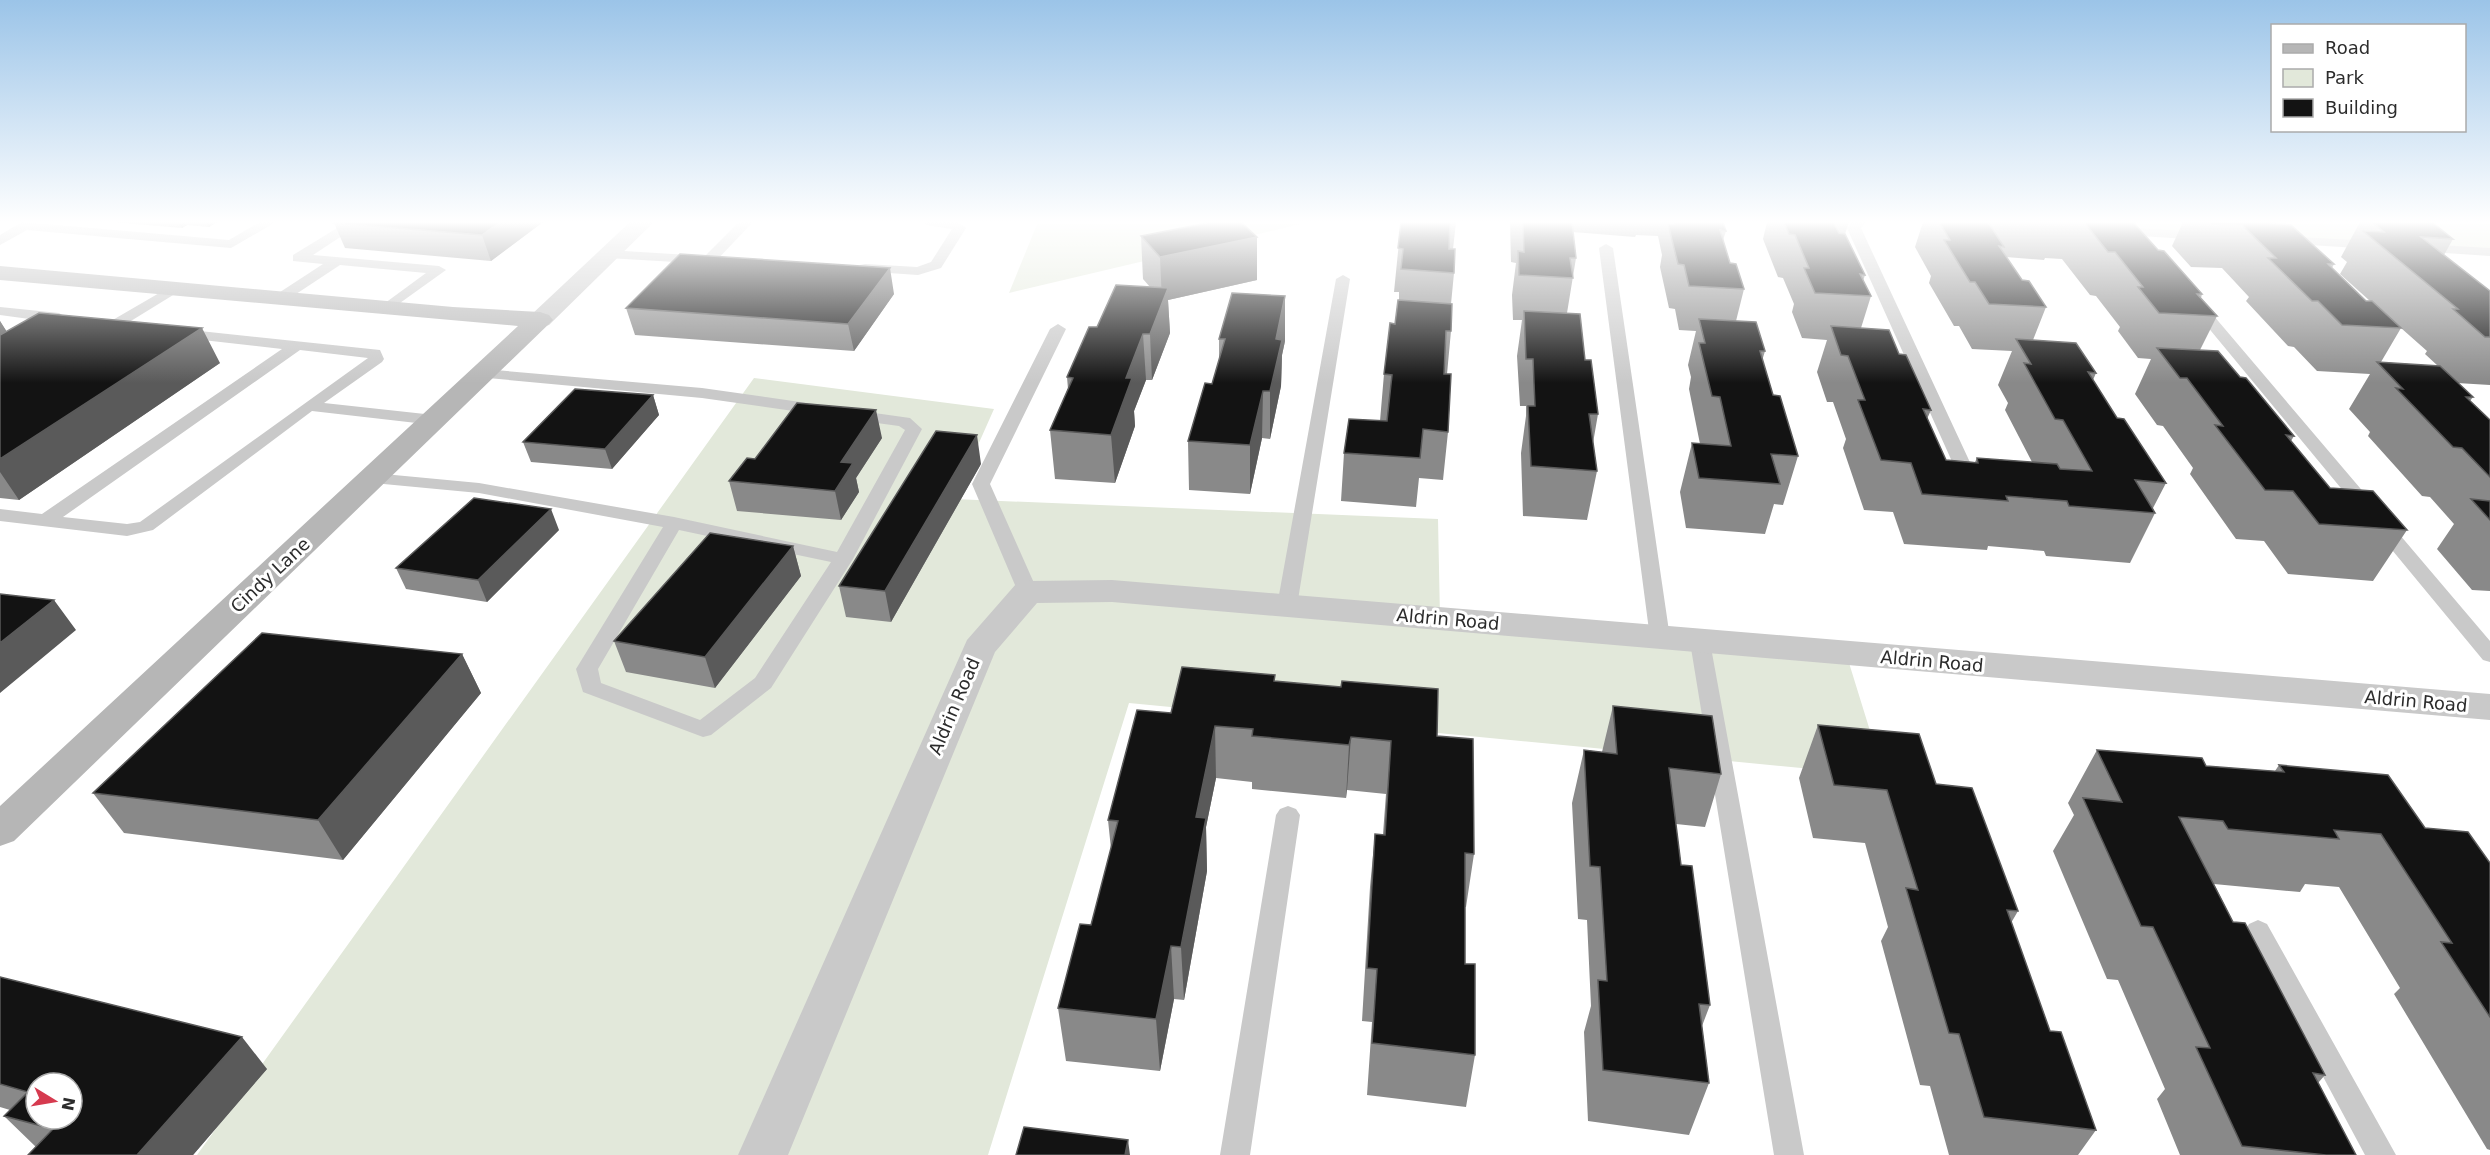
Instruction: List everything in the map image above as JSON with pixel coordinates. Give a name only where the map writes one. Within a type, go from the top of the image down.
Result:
[{"type":"street","points":[[31,276],[386,309],[540,320]]},
{"type":"street","name":"Cindy Lane","points":[[0,830],[585,276]]},
{"type":"street","name":"Aldrin Road","points":[[763,1155],[979,648],[1028,592],[1112,591],[2490,708]]},
{"type":"lane","points":[[279,299],[314,276]]},
{"type":"lane","points":[[386,309],[431,276]]},
{"type":"lane","points":[[1610,276],[1660,638]]},
{"type":"lane","points":[[1876,276],[1978,499]]},
{"type":"lane","points":[[1287,606],[1343,279]]},
{"type":"lane","points":[[0,515],[127,530],[146,526],[376,359],[374,353],[118,328],[110,324],[172,289]]},
{"type":"lane","points":[[2190,296],[2490,655]]},
{"type":"lane","points":[[0,311],[69,319]]},
{"type":"lane","points":[[1028,592],[981,484],[1058,329]]},
{"type":"lane","points":[[46,520],[296,346]]},
{"type":"lane","points":[[483,374],[702,393],[904,422],[914,429],[843,559],[763,683],[703,729],[591,687],[587,678],[587,669],[674,523]]},
{"type":"lane","points":[[309,406],[434,420]]},
{"type":"lane","points":[[373,478],[479,488],[674,523],[843,559]]},
{"type":"lane","points":[[1700,642],[1789,1155]]},
{"type":"lane","points":[[1235,1155],[1287,815]]},
{"type":"lane","points":[[2258,931],[2381,1155]]},
{"type":"green space","points":[[1016,276],[1081,276],[1009,293]]},
{"type":"green space","points":[[754,378],[994,409],[954,499],[1438,519],[1440,618],[1845,650],[1884,776],[1129,703],[988,1155],[197,1155]]},
{"type":"building","points":[[658,276],[884,276],[848,324],[626,308]]},
{"type":"building","points":[[1535,276],[1573,276],[1573,278]]},
{"type":"building","points":[[1687,276],[1740,276],[1744,289],[1689,286]]},
{"type":"building","points":[[1807,276],[1861,276],[1871,296],[1815,293]]},
{"type":"building","points":[[1966,276],[2019,276],[2022,280],[2029,281],[2046,307],[1989,304],[1975,282],[1970,282]]},
{"type":"building","points":[[2134,276],[2186,276],[2202,294],[2197,294],[2217,316],[2159,313],[2138,287],[2143,287]]},
{"type":"building","points":[[2286,276],[2340,276],[2366,301],[2372,301],[2401,328],[2342,325],[2318,301],[2312,301]]},
{"type":"building","points":[[2418,276],[2471,276],[2490,291],[2490,337],[2485,337],[2453,309],[2458,309]]},
{"type":"building","points":[[1116,285],[1168,288],[1150,334],[1143,334],[1126,378],[1132,378],[1111,435],[1050,430],[1073,378],[1067,377],[1089,327],[1097,327]]},
{"type":"building","points":[[1232,293],[1285,296],[1276,339],[1282,340],[1270,391],[1263,391],[1250,445],[1188,441],[1205,383],[1212,384],[1225,339],[1219,339]]},
{"type":"building","points":[[1398,300],[1452,304],[1451,331],[1446,331],[1444,374],[1451,374],[1448,432],[1423,429],[1420,458],[1344,453],[1349,419],[1387,421],[1392,375],[1384,374],[1390,323],[1395,324]]},
{"type":"building","points":[[1524,311],[1580,314],[1585,360],[1591,360],[1598,414],[1589,414],[1597,471],[1531,466],[1528,406],[1535,406],[1533,359],[1526,359]]},
{"type":"building","points":[[39,313],[202,328],[0,459],[0,335]]},
{"type":"building","points":[[1699,319],[1756,322],[1765,351],[1760,351],[1773,395],[1780,396],[1798,456],[1771,454],[1780,484],[1699,478],[1692,443],[1731,446],[1720,397],[1712,396],[1699,343],[1705,343]]},
{"type":"building","points":[[1831,326],[1889,330],[1899,354],[1906,355],[1931,410],[1923,409],[1946,460],[1978,463],[1977,458],[2057,464],[2060,469],[2092,471],[2063,420],[2055,419],[2024,363],[2031,364],[2016,339],[2076,343],[2096,373],[2088,372],[2117,418],[2124,419],[2166,483],[2135,480],[2155,513],[2069,506],[2067,501],[2006,496],[2008,501],[1922,494],[1911,463],[1881,460],[1858,400],[1865,400],[1848,356],[1841,355]]},
{"type":"building","points":[[2157,348],[2218,351],[2240,377],[2246,378],[2294,436],[2286,435],[2330,488],[2373,491],[2407,530],[2319,524],[2293,491],[2265,490],[2215,425],[2223,426],[2187,378],[2180,378]]},
{"type":"building","points":[[2377,362],[2440,366],[2473,397],[2466,397],[2490,420],[2490,477],[2462,448],[2453,447],[2396,388],[2403,389]]},
{"type":"building","points":[[575,389],[653,395],[605,449],[523,442]]},
{"type":"building","points":[[797,403],[876,410],[841,462],[853,463],[835,491],[729,481],[747,458],[755,459]]},
{"type":"building","points":[[936,431],[977,435],[885,591],[839,586]]},
{"type":"building","points":[[474,498],[551,509],[478,580],[396,568]]},
{"type":"building","points":[[2471,499],[2490,501],[2490,520]]},
{"type":"building","points":[[710,533],[793,546],[705,657],[614,641]]},
{"type":"building","points":[[0,594],[54,600],[0,643]]},
{"type":"building","points":[[262,633],[462,654],[318,820],[93,793]]},
{"type":"building","points":[[1182,667],[1275,675],[1274,681],[1341,687],[1342,681],[1438,689],[1437,736],[1473,739],[1474,854],[1465,853],[1465,964],[1475,964],[1475,1055],[1372,1043],[1377,969],[1367,968],[1375,834],[1385,835],[1391,741],[1351,737],[1349,745],[1252,736],[1253,729],[1215,726],[1196,817],[1206,818],[1181,947],[1171,946],[1156,1019],[1058,1008],[1080,924],[1091,925],[1118,821],[1108,820],[1137,710],[1171,713]]},
{"type":"building","points":[[1613,706],[1712,716],[1721,774],[1669,768],[1681,865],[1692,866],[1710,1005],[1699,1004],[1709,1083],[1603,1070],[1598,980],[1607,981],[1600,867],[1590,866],[1584,750],[1617,754]]},
{"type":"building","points":[[1818,725],[1919,734],[1936,784],[1972,788],[2018,911],[2007,910],[2050,1031],[2061,1032],[2096,1130],[1984,1117],[1959,1034],[1949,1033],[1906,888],[1918,890],[1887,790],[1834,785]]},
{"type":"building","points":[[2097,750],[2202,758],[2206,766],[2284,772],[2279,765],[2388,775],[2425,828],[2468,832],[2490,863],[2490,1017],[2441,942],[2452,943],[2381,834],[2334,830],[2339,839],[2228,829],[2223,821],[2179,817],[2233,922],[2245,923],[2325,1075],[2313,1073],[2356,1155],[2326,1155],[2242,1146],[2196,1047],[2210,1048],[2153,927],[2141,926],[2083,798],[2122,802]]},
{"type":"building","points":[[0,977],[242,1037],[137,1155],[28,1155],[51,1131],[84,1131],[84,1071],[24,1071],[24,1091],[0,1084]]},
{"type":"building","points":[[24,1096],[24,1121],[4,1116]]},
{"type":"building","points":[[1024,1127],[1128,1140],[1125,1155],[1016,1155]]}]
